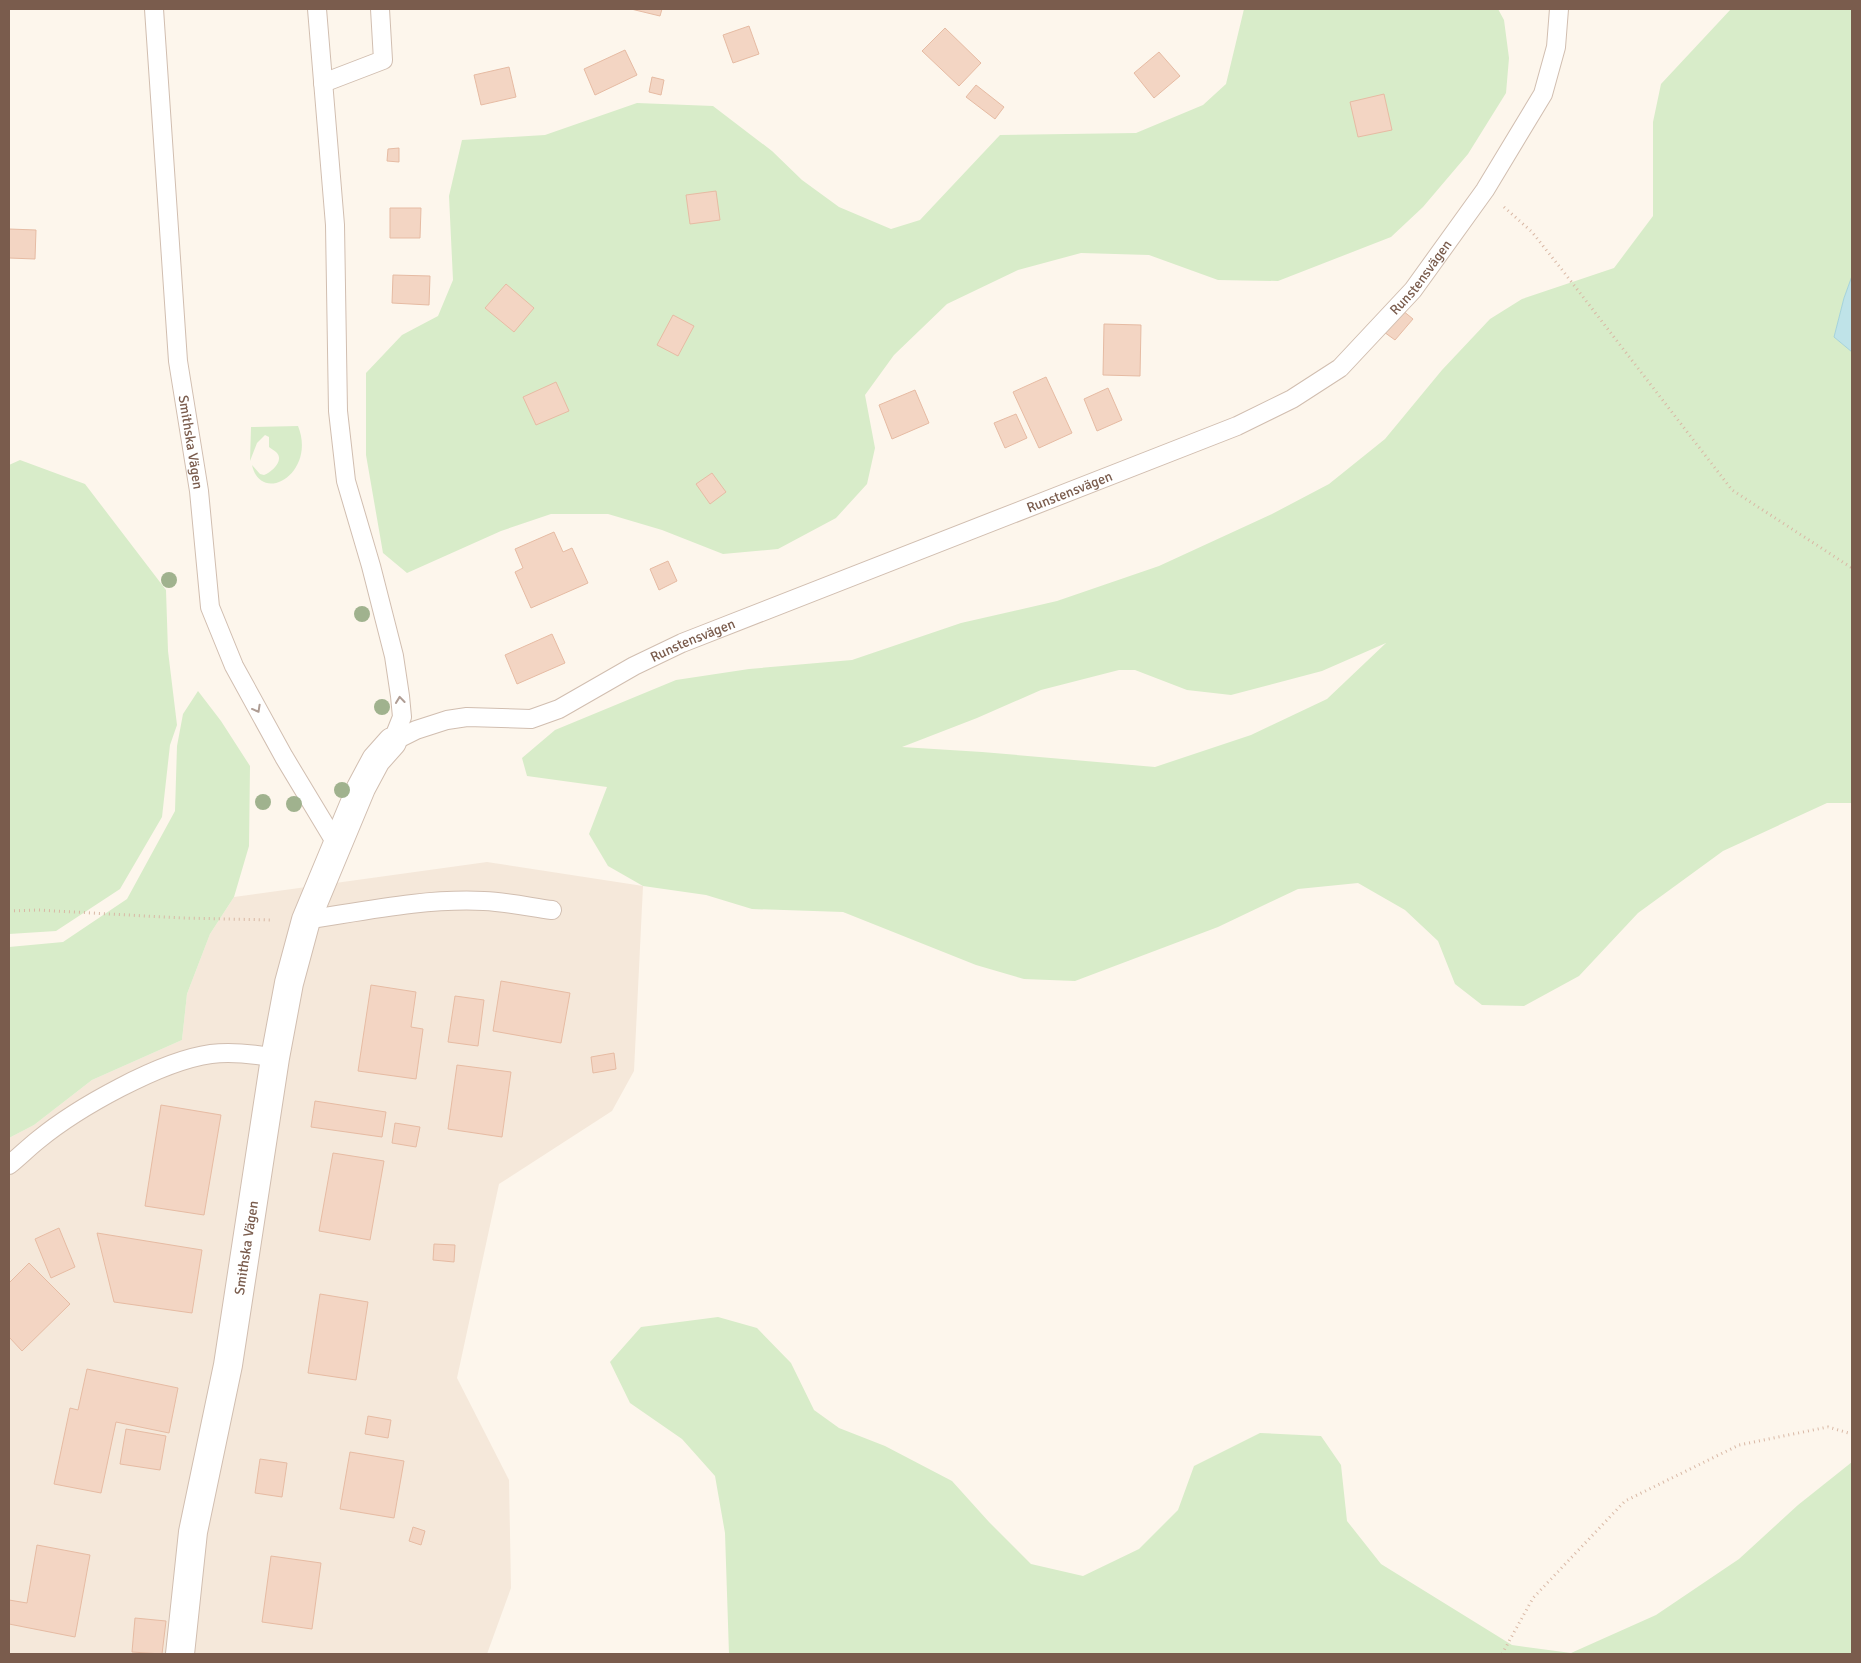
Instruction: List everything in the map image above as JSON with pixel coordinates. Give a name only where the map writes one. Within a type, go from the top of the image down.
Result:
[{"type":"street","name":"Smithska Vägen","points":[[180,1654],[193,1532],[228,1365],[275,1058],[289,983],[306,920],[337,845],[368,774],[376,760],[392,742]]},
{"type":"lane","name":"Smithska Vägen","points":[[154,9],[178,361],[198,490],[210,606],[234,666],[284,757],[337,845]]},
{"type":"lane","name":"Smithska Vägen","points":[[317,9],[335,225],[338,411],[345,472],[394,656],[402,716],[392,742]]},
{"type":"lane","points":[[323,83],[382,60],[380,9]]},
{"type":"lane","name":"Runstensvägen","points":[[392,742],[438,722],[467,717],[531,719],[559,709],[634,666],[682,643],[1237,426],[1292,399],[1340,368],[1413,290],[1485,190],[1543,94],[1556,47],[1559,9]]},
{"type":"lane","points":[[306,920],[410,904],[444,902],[485,901],[552,910]]},
{"type":"lane","points":[[9,1165],[38,1139],[66,1119],[145,1076],[180,1062],[210,1054],[243,1052],[275,1058]]},
{"type":"path","points":[[1485,190],[1532,232],[1732,490],[1852,568]]},
{"type":"path","points":[[9,911],[38,910],[182,918],[306,920]]},
{"type":"path","points":[[1502,1654],[1533,1598],[1625,1501],[1739,1445],[1828,1427],[1852,1434]]},
{"type":"shaded area","points":[[487,862],[643,886],[634,1071],[612,1111],[499,1184],[457,1378],[509,1480],[511,1588],[487,1654],[9,1654],[9,1138],[34,1125],[92,1080],[182,1040],[187,994],[210,934],[234,897]]},
{"type":"green space","points":[[1244,9],[1498,9],[1504,20],[1509,58],[1506,93],[1468,154],[1423,207],[1391,237],[1278,281],[1218,280],[1149,255],[1081,253],[1018,270],[947,304],[894,355],[865,395],[875,448],[867,484],[836,518],[778,549],[723,554],[662,530],[608,514],[551,514],[501,531],[407,573],[383,553],[366,455],[366,373],[402,335],[438,316],[453,280],[449,196],[462,140],[545,135],[637,103],[713,106],[772,151],[802,180],[839,207],[891,229],[920,220],[1000,135],[1136,133],[1203,105],[1226,84]]},
{"type":"green space","points":[[1731,9],[1852,9],[1852,276],[1834,337],[1852,352],[1852,803],[1827,803],[1723,851],[1638,913],[1579,976],[1524,1006],[1482,1005],[1455,984],[1438,941],[1405,910],[1358,883],[1298,889],[1218,927],[1075,981],[1024,979],[976,965],[843,912],[752,909],[706,895],[643,886],[608,866],[589,834],[607,787],[527,776],[522,758],[555,730],[676,680],[749,669],[852,660],[961,623],[1057,601],[1159,566],[1272,514],[1329,484],[1385,439],[1442,370],[1490,319],[1522,299],[1614,268],[1653,216],[1653,122],[1661,84]],"holes":[[[1386,643],[1327,699],[1251,735],[1155,767],[902,747],[977,718],[1041,690],[1119,670],[1135,670],[1187,690],[1231,695],[1322,671]]]},
{"type":"green space","points":[[298,426],[302,443],[300,458],[294,470],[286,478],[276,483],[266,483],[257,477],[252,465],[260,474],[264,475],[271,471],[279,459],[275,451],[269,447],[269,437],[265,435],[257,443],[250,461],[251,427]]},
{"type":"green space","points":[[20,460],[85,484],[166,590],[168,651],[177,725],[170,745],[162,817],[120,889],[56,931],[9,934],[9,465]]},
{"type":"green space","points":[[198,691],[221,721],[250,766],[249,846],[234,897],[210,934],[187,994],[182,1040],[92,1080],[34,1125],[9,1138],[9,947],[63,942],[127,899],[175,811],[177,746],[183,714]]},
{"type":"green space","points":[[718,1317],[757,1328],[791,1363],[814,1410],[839,1428],[885,1446],[952,1481],[1031,1564],[1083,1576],[1139,1549],[1178,1510],[1194,1466],[1260,1433],[1321,1436],[1341,1465],[1347,1521],[1381,1564],[1512,1645],[1571,1653],[1656,1615],[1739,1559],[1798,1505],[1852,1462],[1852,1654],[729,1654],[725,1533],[715,1476],[682,1439],[630,1403],[610,1362],[641,1327]]},
{"type":"water","points":[[1852,276],[1852,352],[1834,337]]},
{"type":"building","points":[[631,9],[662,9],[660,16]]},
{"type":"building","points":[[749,26],[759,54],[733,63],[723,35]]},
{"type":"building","points":[[945,28],[981,63],[959,86],[922,51]]},
{"type":"building","points":[[625,50],[637,75],[595,95],[584,69]]},
{"type":"building","points":[[1159,52],[1180,76],[1154,98],[1134,73]]},
{"type":"building","points":[[509,67],[516,97],[481,105],[474,75]]},
{"type":"building","points":[[652,77],[664,80],[661,95],[649,92]]},
{"type":"building","points":[[976,85],[1004,107],[995,119],[966,97]]},
{"type":"building","points":[[1384,94],[1392,130],[1358,137],[1350,102]]},
{"type":"building","points":[[399,148],[399,162],[387,161],[388,149]]},
{"type":"building","points":[[716,191],[720,220],[690,224],[686,195]]},
{"type":"building","points":[[390,208],[421,208],[420,238],[390,238]]},
{"type":"building","points":[[9,229],[36,230],[35,259],[9,258]]},
{"type":"building","points":[[393,275],[430,276],[429,305],[392,303]]},
{"type":"building","points":[[506,284],[534,308],[514,332],[485,308]]},
{"type":"building","points":[[1402,310],[1413,319],[1395,340],[1384,332]]},
{"type":"building","points":[[673,315],[694,326],[678,356],[657,345]]},
{"type":"building","points":[[1104,324],[1141,325],[1140,376],[1103,375]]},
{"type":"building","points":[[1046,377],[1072,433],[1039,448],[1013,392]]},
{"type":"building","points":[[556,382],[569,411],[536,425],[523,397]]},
{"type":"building","points":[[1108,388],[1122,420],[1097,431],[1084,399]]},
{"type":"building","points":[[915,390],[929,423],[892,439],[879,405]]},
{"type":"building","points":[[1016,414],[1027,438],[1005,448],[994,423]]},
{"type":"building","points":[[712,473],[726,492],[710,504],[696,484]]},
{"type":"building","points":[[554,532],[563,552],[572,548],[588,583],[531,608],[515,572],[523,568],[515,549]]},
{"type":"building","points":[[668,561],[677,581],[659,590],[650,569]]},
{"type":"building","points":[[552,634],[565,663],[517,684],[505,655]]},
{"type":"building","points":[[501,981],[570,993],[561,1043],[493,1031]]},
{"type":"building","points":[[371,985],[416,992],[411,1027],[423,1029],[416,1079],[358,1071]]},
{"type":"building","points":[[455,996],[484,1000],[478,1046],[448,1042]]},
{"type":"building","points":[[614,1053],[616,1069],[593,1073],[591,1057]]},
{"type":"building","points":[[457,1065],[511,1072],[502,1137],[448,1129]]},
{"type":"building","points":[[315,1101],[386,1112],[382,1137],[311,1127]]},
{"type":"building","points":[[161,1105],[221,1115],[204,1215],[145,1206]]},
{"type":"building","points":[[395,1123],[420,1127],[416,1147],[392,1143]]},
{"type":"building","points":[[333,1153],[384,1161],[370,1240],[319,1231]]},
{"type":"building","points":[[59,1228],[75,1267],[51,1278],[35,1239]]},
{"type":"building","points":[[97,1233],[202,1250],[192,1313],[114,1302]]},
{"type":"building","points":[[434,1244],[455,1245],[454,1262],[433,1260]]},
{"type":"building","points":[[29,1263],[70,1304],[22,1351],[9,1337],[9,1283]]},
{"type":"building","points":[[320,1294],[368,1302],[356,1380],[308,1373]]},
{"type":"building","points":[[87,1369],[178,1388],[169,1433],[116,1422],[101,1493],[54,1484],[70,1408],[78,1410]]},
{"type":"building","points":[[368,1416],[391,1420],[388,1438],[365,1434]]},
{"type":"building","points":[[126,1429],[166,1436],[160,1470],[120,1464]]},
{"type":"building","points":[[350,1452],[404,1461],[394,1518],[340,1509]]},
{"type":"building","points":[[260,1459],[287,1463],[282,1497],[255,1493]]},
{"type":"building","points":[[413,1527],[425,1531],[421,1545],[409,1541]]},
{"type":"building","points":[[37,1545],[90,1555],[75,1637],[9,1624],[9,1600],[27,1603]]},
{"type":"building","points":[[271,1556],[321,1563],[312,1629],[262,1622]]},
{"type":"building","points":[[135,1618],[166,1621],[162,1654],[132,1652]]}]
